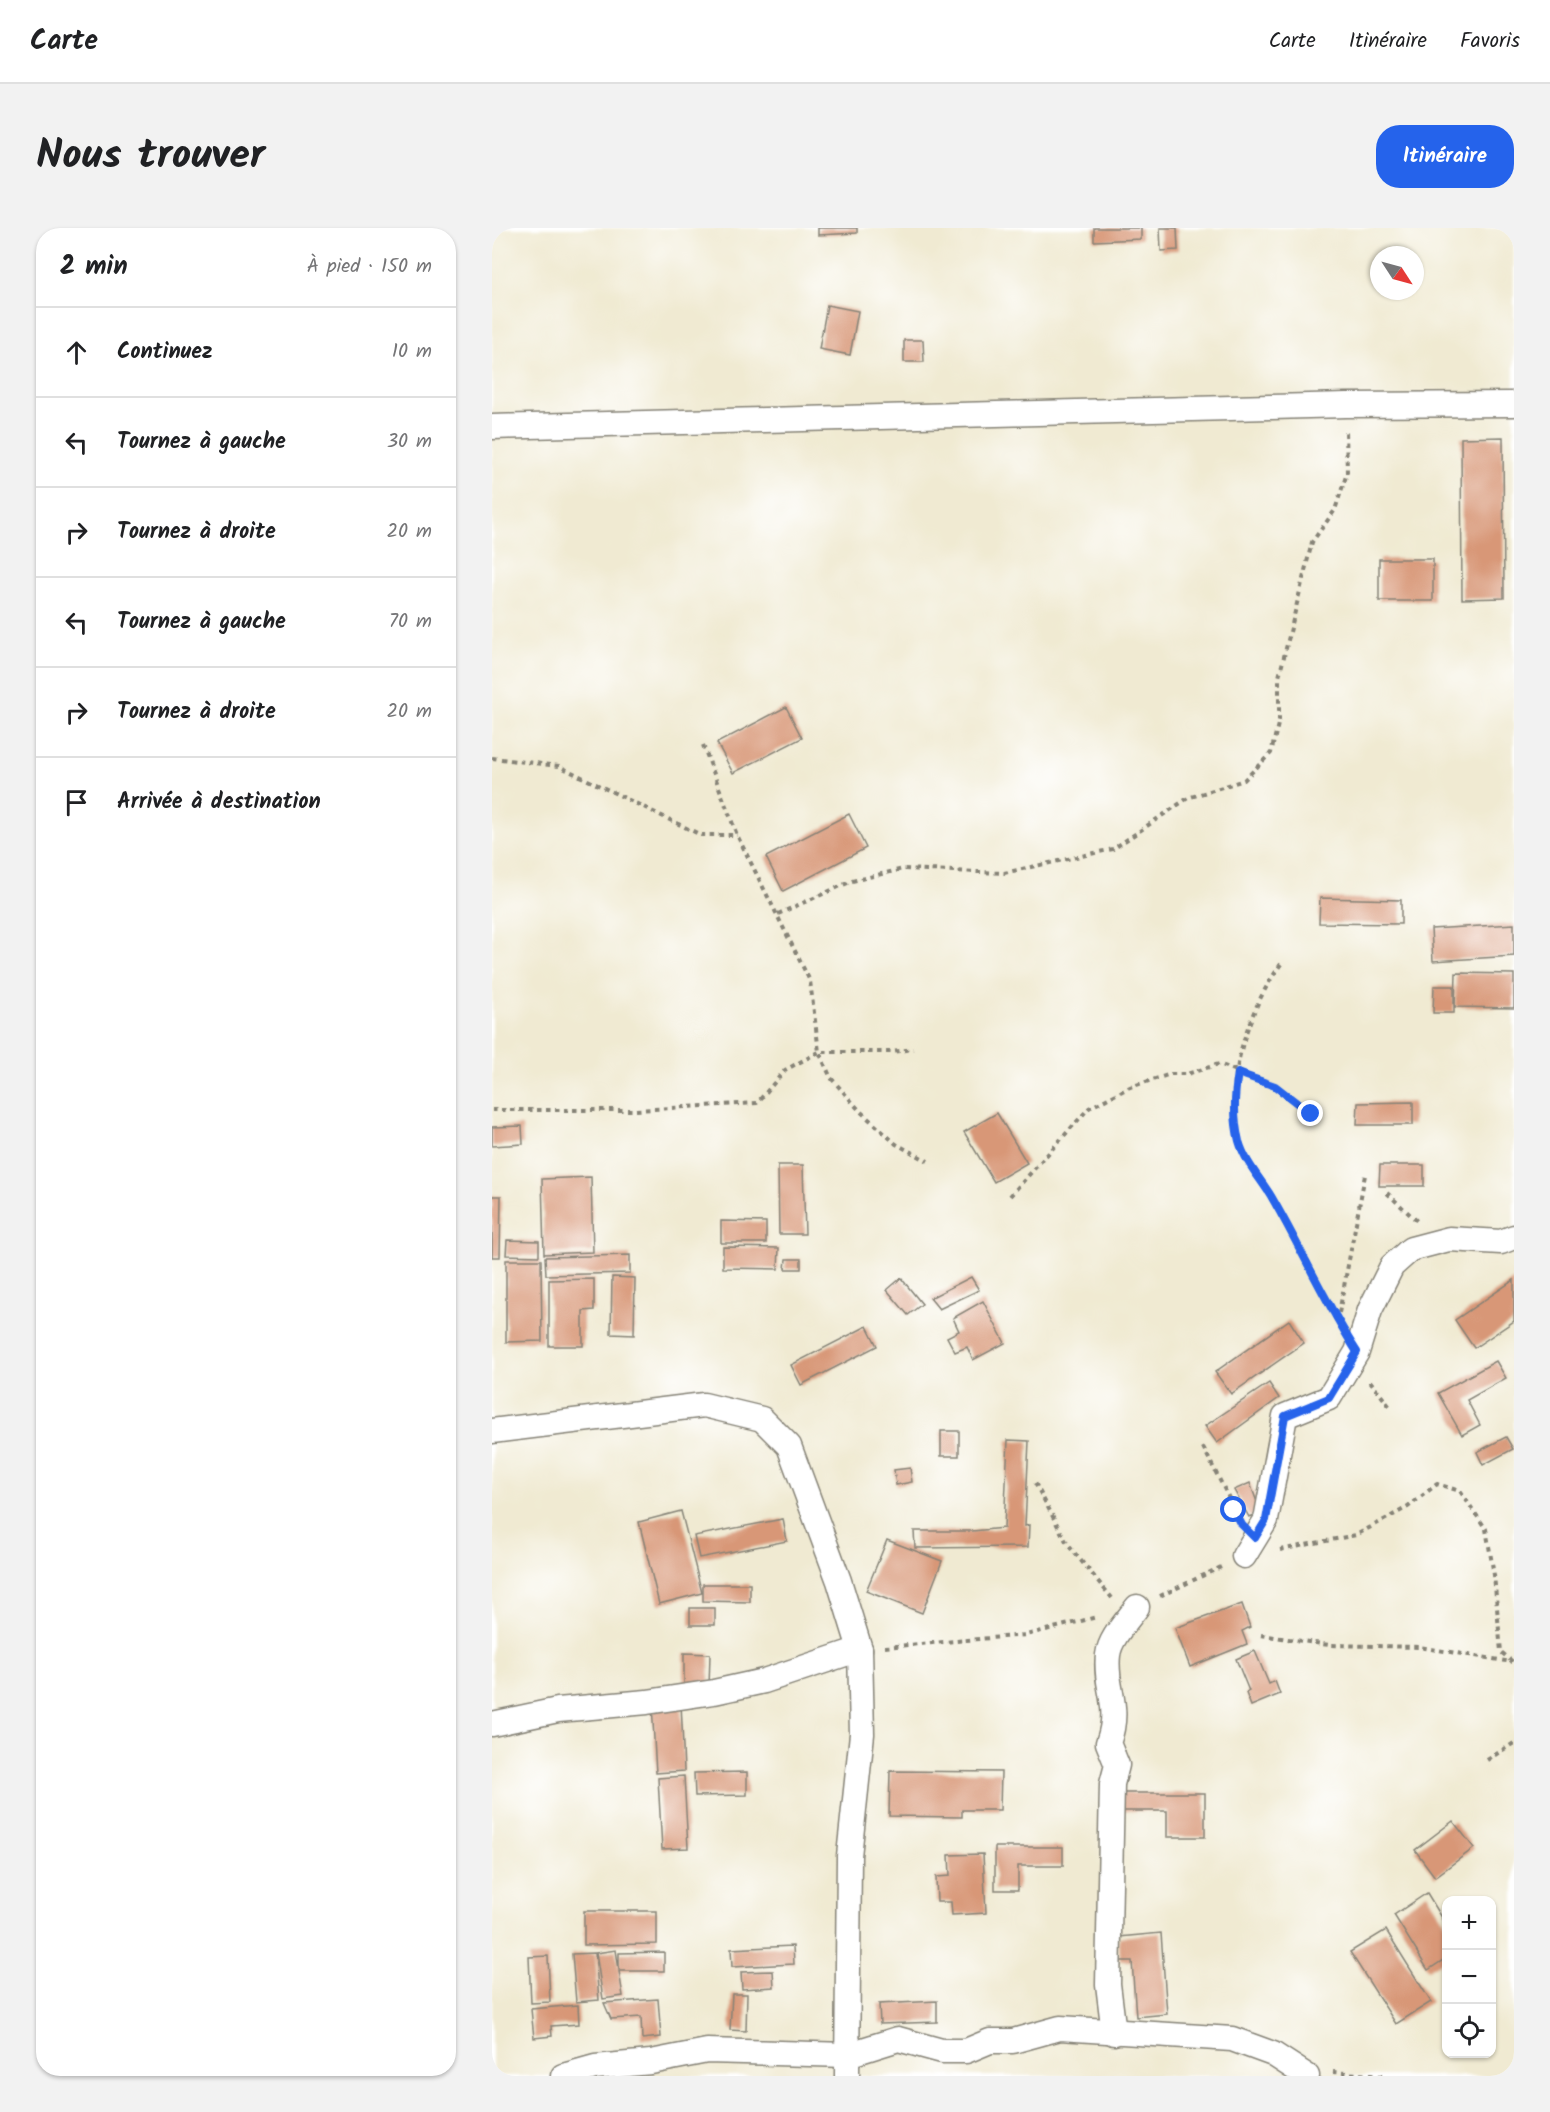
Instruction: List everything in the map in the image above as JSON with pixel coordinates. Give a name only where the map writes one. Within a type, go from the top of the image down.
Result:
[{"type":"street","points":[[492,427],[1346,405],[1514,404]]},
{"type":"street","points":[[1250,1547],[1266,1520],[1285,1416],[1329,1398],[1357,1352],[1370,1310],[1392,1266],[1411,1249],[1449,1239],[1501,1242],[1514,1237]]},
{"type":"street","points":[[492,1431],[704,1405],[762,1419],[789,1446],[839,1581],[860,1650],[862,1734],[849,1856],[847,2066]]},
{"type":"street","points":[[1114,2034],[1108,1984],[1112,1784],[1117,1765],[1108,1743],[1115,1724],[1108,1655],[1126,1605]]},
{"type":"street","points":[[492,1724],[558,1710],[647,1702],[714,1692],[764,1681],[860,1650]]},
{"type":"street","points":[[563,2076],[594,2067],[651,2062],[707,2051],[847,2066],[898,2039],[942,2051],[966,2051],[990,2042],[1013,2041],[1060,2028],[1114,2034],[1232,2039],[1273,2054],[1306,2074]]},
{"type":"path","points":[[778,914],[852,881],[903,869],[1004,873],[1113,849],[1188,798],[1244,780],[1271,753],[1279,720],[1279,677],[1303,574],[1312,542],[1335,510],[1347,473],[1346,405]]},
{"type":"path","points":[[702,745],[737,835],[810,981],[819,1052],[831,1078],[860,1111],[896,1144],[928,1161]]},
{"type":"path","points":[[492,758],[559,766],[701,835],[737,835]]},
{"type":"path","points":[[1281,964],[1261,993],[1238,1073],[1234,1100],[1240,1143],[1337,1320],[1357,1352],[1373,1386],[1390,1407]]},
{"type":"path","points":[[492,1110],[635,1110],[757,1103],[785,1070],[819,1052],[892,1052],[913,1049]]},
{"type":"path","points":[[1010,1196],[1089,1108],[1130,1087],[1171,1074],[1188,1074],[1219,1064],[1275,1086],[1311,1114]]},
{"type":"path","points":[[1337,1320],[1365,1175]]},
{"type":"path","points":[[1386,1193],[1440,1242]]},
{"type":"path","points":[[1203,1446],[1242,1525],[1250,1547]]},
{"type":"path","points":[[1035,1483],[1068,1545],[1126,1605]]},
{"type":"path","points":[[1261,1635],[1329,1645],[1419,1647],[1513,1662]]},
{"type":"path","points":[[1487,1760],[1514,1743]]},
{"type":"path","points":[[1306,2074],[1352,2072],[1383,2076]]},
{"type":"building","points":[[818,228],[857,228],[857,233],[818,235]]},
{"type":"building","points":[[1094,228],[1141,228],[1141,239],[1094,241]]},
{"type":"building","points":[[1160,228],[1177,228],[1178,250],[1161,251]]},
{"type":"building","points":[[827,305],[858,311],[850,355],[819,349]]},
{"type":"building","points":[[904,340],[923,340],[924,362],[904,362]]},
{"type":"building","points":[[1503,437],[1504,598],[1462,599],[1461,438]]},
{"type":"building","points":[[1379,559],[1433,559],[1433,601],[1379,601]]},
{"type":"building","points":[[786,707],[802,738],[733,773],[717,743]]},
{"type":"building","points":[[849,814],[866,848],[783,891],[766,857]]},
{"type":"building","points":[[1320,898],[1401,900],[1401,924],[1319,923]]},
{"type":"building","points":[[1514,924],[1514,956],[1433,961],[1431,929]]},
{"type":"building","points":[[1456,973],[1514,974],[1514,1008],[1455,1007]]},
{"type":"building","points":[[1434,986],[1454,986],[1454,1013],[1433,1013]]},
{"type":"building","points":[[1413,1102],[1413,1125],[1357,1125],[1358,1103]]},
{"type":"building","points":[[997,1113],[1027,1163],[994,1182],[964,1132]]},
{"type":"building","points":[[522,1126],[523,1144],[492,1146],[492,1127]]},
{"type":"building","points":[[778,1165],[803,1165],[805,1234],[779,1234]]},
{"type":"building","points":[[1380,1165],[1424,1165],[1424,1186],[1379,1186]]},
{"type":"building","points":[[591,1177],[593,1252],[544,1254],[542,1179]]},
{"type":"building","points":[[492,1196],[501,1196],[500,1257],[492,1257]]},
{"type":"building","points":[[721,1221],[766,1222],[766,1243],[721,1243]]},
{"type":"building","points":[[507,1240],[539,1241],[539,1256],[506,1255]]},
{"type":"building","points":[[723,1247],[779,1248],[778,1269],[723,1268]]},
{"type":"building","points":[[630,1255],[630,1273],[546,1275],[545,1257]]},
{"type":"building","points":[[786,1259],[801,1259],[801,1269],[785,1269]]},
{"type":"building","points":[[506,1260],[541,1260],[542,1341],[506,1342]]},
{"type":"building","points":[[612,1277],[635,1278],[634,1335],[611,1334]]},
{"type":"building","points":[[971,1277],[979,1290],[939,1309],[930,1298]]},
{"type":"building","points":[[901,1278],[922,1304],[908,1315],[887,1290]]},
{"type":"building","points":[[594,1279],[594,1310],[583,1311],[583,1346],[549,1346],[549,1280]]},
{"type":"building","points":[[1514,1280],[1514,1321],[1474,1348],[1455,1320]]},
{"type":"building","points":[[983,1301],[1005,1343],[973,1360],[967,1347],[955,1352],[947,1337],[959,1331],[953,1318]]},
{"type":"building","points":[[1289,1320],[1304,1343],[1231,1394],[1215,1372]]},
{"type":"building","points":[[867,1326],[877,1346],[801,1385],[791,1365]]},
{"type":"building","points":[[1496,1361],[1506,1378],[1467,1400],[1480,1425],[1462,1435],[1438,1393]]},
{"type":"building","points":[[1269,1383],[1279,1398],[1217,1443],[1205,1426]]},
{"type":"building","points":[[941,1431],[959,1431],[959,1456],[941,1456]]},
{"type":"building","points":[[1506,1437],[1513,1449],[1483,1465],[1477,1452]]},
{"type":"building","points":[[1008,1440],[1029,1441],[1025,1526],[1029,1525],[1028,1547],[915,1548],[914,1531],[972,1531],[1004,1528]]},
{"type":"building","points":[[910,1468],[912,1482],[896,1485],[894,1470]]},
{"type":"building","points":[[1250,1483],[1261,1513],[1249,1517],[1234,1490]]},
{"type":"building","points":[[681,1511],[702,1593],[659,1604],[639,1522]]},
{"type":"building","points":[[783,1519],[787,1541],[699,1558],[694,1536]]},
{"type":"building","points":[[887,1540],[942,1561],[922,1613],[866,1591]]},
{"type":"building","points":[[703,1584],[750,1584],[750,1602],[703,1601]]},
{"type":"building","points":[[1242,1604],[1250,1627],[1242,1631],[1247,1644],[1190,1667],[1175,1628]]},
{"type":"building","points":[[690,1608],[715,1608],[715,1625],[690,1625]]},
{"type":"building","points":[[1255,1651],[1269,1684],[1275,1681],[1280,1694],[1251,1706],[1246,1693],[1249,1691],[1236,1659]]},
{"type":"building","points":[[684,1653],[710,1654],[709,1687],[684,1687]]},
{"type":"building","points":[[681,1702],[684,1771],[656,1773],[652,1704]]},
{"type":"building","points":[[890,1771],[1001,1772],[1000,1810],[962,1810],[962,1817],[889,1816]]},
{"type":"building","points":[[747,1772],[747,1795],[695,1796],[694,1773]]},
{"type":"building","points":[[684,1776],[688,1848],[662,1849],[658,1778]]},
{"type":"building","points":[[1116,1793],[1205,1793],[1205,1837],[1167,1837],[1167,1811],[1116,1811]]},
{"type":"building","points":[[1453,1821],[1474,1848],[1435,1877],[1415,1850]]},
{"type":"building","points":[[995,1847],[1063,1847],[1063,1866],[1018,1866],[1018,1890],[995,1890]]},
{"type":"building","points":[[983,1854],[986,1913],[952,1915],[951,1902],[937,1902],[936,1877],[950,1876],[949,1855]]},
{"type":"building","points":[[1427,1893],[1442,1917],[1442,1961],[1428,1970],[1394,1915]]},
{"type":"building","points":[[584,1911],[657,1911],[657,1944],[584,1945]]},
{"type":"building","points":[[1386,1930],[1431,2002],[1396,2024],[1350,1952]]},
{"type":"building","points":[[1161,1933],[1167,2014],[1136,2017],[1132,1961],[1120,1961],[1119,1937]]},
{"type":"building","points":[[793,1946],[794,1964],[732,1967],[731,1949]]},
{"type":"building","points":[[616,1950],[619,1970],[619,1953],[664,1952],[664,1971],[619,1971],[623,1996],[603,1999],[596,1953]]},
{"type":"building","points":[[595,1953],[599,2000],[576,2002],[572,1954]]},
{"type":"building","points":[[548,1956],[550,2002],[531,2003],[529,1957]]},
{"type":"building","points":[[773,1971],[774,1987],[742,1989],[741,1972]]},
{"type":"building","points":[[732,1994],[747,1994],[746,2031],[730,2030]]},
{"type":"building","points":[[658,1999],[661,2037],[642,2039],[641,2017],[611,2019],[604,2003]]},
{"type":"building","points":[[937,2001],[937,2022],[880,2024],[879,2004]]},
{"type":"building","points":[[578,2005],[579,2024],[551,2026],[552,2036],[534,2038],[531,2009]]},
{"type":"route","points":[[1234,1510],[1242,1525],[1255,1538],[1266,1520],[1285,1416],[1329,1398],[1357,1352],[1320,1292],[1308,1263],[1271,1197],[1253,1172],[1240,1143],[1235,1121],[1234,1100],[1238,1073],[1275,1086],[1311,1114]]}]
